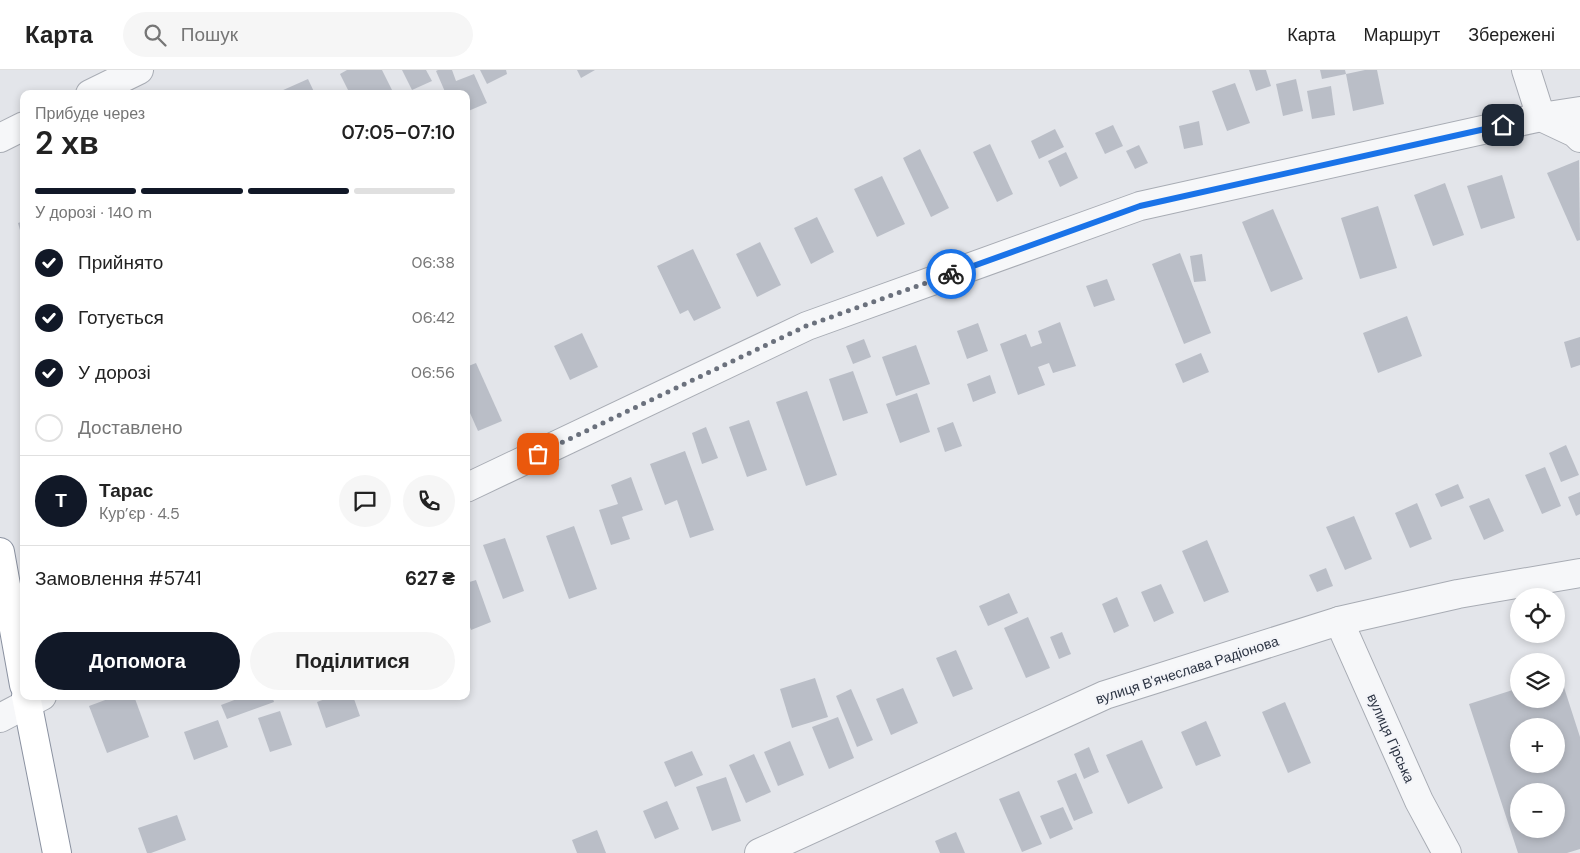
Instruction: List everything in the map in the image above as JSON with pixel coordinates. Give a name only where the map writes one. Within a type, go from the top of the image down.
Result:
[{"type":"highway","points":[[0,552],[20,647]]},
{"type":"highway","points":[[31,700],[57,853]]},
{"type":"street","points":[[98,90],[139,70]]},
{"type":"street","points":[[1526,70],[1541,117],[1575,133],[1580,138]]},
{"type":"street","points":[[470,486],[806,326],[1140,206],[1580,110]]},
{"type":"street","points":[[0,138],[20,128]]},
{"type":"street","name":"вулиця В'ячеслава Радіонова","points":[[759,853],[1105,695],[1339,621],[1458,594],[1580,573]]},
{"type":"street","name":"вулиця Гірська","points":[[1339,621],[1418,801],[1447,853]]},
{"type":"street","points":[[0,718],[23,700]]},
{"type":"building","points":[[347,70],[382,70],[392,90],[348,90],[340,74]]},
{"type":"building","points":[[402,70],[426,70],[432,81],[412,90]]},
{"type":"building","points":[[452,70],[456,81],[474,74],[487,103],[470,110],[470,90],[444,90],[436,71]]},
{"type":"building","points":[[480,70],[506,70],[507,74],[487,84]]},
{"type":"building","points":[[577,70],[595,70],[581,78]]},
{"type":"building","points":[[1249,70],[1266,70],[1271,86],[1256,91]]},
{"type":"building","points":[[1320,70],[1345,70],[1346,74],[1322,79]]},
{"type":"building","points":[[1365,70],[1377,70],[1384,104],[1353,111],[1346,74]]},
{"type":"building","points":[[308,79],[313,90],[283,90]]},
{"type":"building","points":[[1296,79],[1303,111],[1283,116],[1276,84]]},
{"type":"building","points":[[1235,83],[1250,123],[1227,131],[1212,91]]},
{"type":"building","points":[[1331,86],[1335,115],[1312,119],[1307,91]]},
{"type":"building","points":[[1199,121],[1203,145],[1184,149],[1179,126]]},
{"type":"building","points":[[1113,125],[1123,146],[1105,154],[1095,133]]},
{"type":"building","points":[[1055,129],[1064,147],[1039,159],[1031,141]]},
{"type":"building","points":[[990,144],[1013,194],[997,202],[973,152]]},
{"type":"building","points":[[1139,145],[1148,163],[1135,169],[1126,151]]},
{"type":"building","points":[[920,149],[949,208],[931,217],[903,158]]},
{"type":"building","points":[[1066,152],[1078,178],[1060,187],[1048,161]]},
{"type":"building","points":[[1579,160],[1580,240],[1577,241],[1547,173]]},
{"type":"building","points":[[1502,175],[1515,218],[1481,229],[1467,186]]},
{"type":"building","points":[[882,176],[905,224],[877,237],[854,189]]},
{"type":"building","points":[[1445,183],[1464,235],[1433,246],[1414,195]]},
{"type":"building","points":[[1378,206],[1397,268],[1360,279],[1341,218]]},
{"type":"building","points":[[1273,209],[1303,279],[1271,292],[1242,222]]},
{"type":"building","points":[[817,217],[834,252],[811,264],[794,228]]},
{"type":"building","points":[[760,242],[781,285],[757,297],[736,254]]},
{"type":"building","points":[[693,249],[721,308],[694,321],[688,310],[680,314],[657,266]]},
{"type":"building","points":[[1180,253],[1211,333],[1184,344],[1152,264]]},
{"type":"building","points":[[1202,254],[1206,281],[1194,282],[1190,256]]},
{"type":"building","points":[[1107,279],[1115,300],[1094,307],[1086,286]]},
{"type":"building","points":[[1407,316],[1422,356],[1378,373],[1363,333]]},
{"type":"building","points":[[1060,322],[1076,366],[1053,373],[1049,363],[1038,367],[1045,385],[1018,395],[1000,344],[1026,334],[1031,347],[1042,343],[1038,331]]},
{"type":"building","points":[[978,323],[988,351],[967,359],[957,331]]},
{"type":"building","points":[[582,333],[598,367],[570,380],[554,346]]},
{"type":"building","points":[[1580,337],[1580,365],[1571,368],[1564,342]]},
{"type":"building","points":[[864,339],[871,357],[853,364],[846,346]]},
{"type":"building","points":[[916,345],[930,384],[896,396],[882,357]]},
{"type":"building","points":[[1201,353],[1209,372],[1183,383],[1175,364]]},
{"type":"building","points":[[476,363],[502,421],[478,431],[470,413],[470,365]]},
{"type":"building","points":[[853,371],[868,413],[843,421],[829,379]]},
{"type":"building","points":[[990,375],[996,393],[973,402],[967,384]]},
{"type":"building","points":[[807,391],[837,475],[806,486],[776,402]]},
{"type":"building","points":[[917,393],[930,432],[900,443],[886,404]]},
{"type":"building","points":[[749,420],[767,470],[747,477],[729,427]]},
{"type":"building","points":[[953,422],[962,446],[945,452],[937,428]]},
{"type":"building","points":[[706,427],[718,458],[702,464],[692,433]]},
{"type":"building","points":[[1566,445],[1579,475],[1561,482],[1549,453]]},
{"type":"building","points":[[685,451],[714,530],[690,538],[677,500],[665,505],[650,464]]},
{"type":"building","points":[[1545,467],[1561,506],[1542,514],[1525,475]]},
{"type":"building","points":[[631,477],[643,510],[622,517],[630,539],[611,545],[599,510],[618,504],[611,485]]},
{"type":"building","points":[[1458,484],[1464,498],[1441,507],[1435,494]]},
{"type":"building","points":[[1580,492],[1580,514],[1576,516],[1568,497]]},
{"type":"building","points":[[1489,498],[1504,531],[1484,540],[1469,506]]},
{"type":"building","points":[[1417,503],[1432,539],[1410,548],[1395,513]]},
{"type":"building","points":[[1354,516],[1372,559],[1345,570],[1326,527]]},
{"type":"building","points":[[574,526],[597,589],[569,599],[546,536]]},
{"type":"building","points":[[505,538],[524,591],[503,599],[483,545]]},
{"type":"building","points":[[1207,540],[1229,592],[1204,602],[1182,551]]},
{"type":"building","points":[[1326,568],[1333,586],[1317,592],[1309,575]]},
{"type":"building","points":[[476,580],[491,622],[471,630],[470,627],[470,582]]},
{"type":"building","points":[[1161,584],[1174,613],[1154,622],[1141,592]]},
{"type":"building","points":[[1009,593],[1018,613],[988,626],[979,606]]},
{"type":"building","points":[[1117,597],[1129,626],[1114,633],[1102,604]]},
{"type":"building","points":[[1028,617],[1050,668],[1026,678],[1004,628]]},
{"type":"building","points":[[1062,632],[1071,654],[1059,659],[1050,637]]},
{"type":"building","points":[[956,650],[973,689],[953,697],[936,658]]},
{"type":"building","points":[[815,678],[828,717],[792,728],[780,689]]},
{"type":"building","points":[[903,688],[918,723],[891,735],[876,699]]},
{"type":"building","points":[[851,689],[873,740],[857,747],[836,696]]},
{"type":"building","points":[[1565,690],[1580,737],[1580,849],[1567,853],[1518,853],[1513,838],[1565,838],[1565,783],[1510,783],[1510,829],[1469,704],[1510,691],[1510,708],[1565,708]]},
{"type":"building","points":[[105,700],[135,700],[149,737],[107,753],[89,706]]},
{"type":"building","points":[[234,700],[273,700],[274,702],[227,719],[221,705]]},
{"type":"building","points":[[322,700],[354,700],[360,716],[326,728],[317,702]]},
{"type":"building","points":[[1285,702],[1311,763],[1288,773],[1262,712]]},
{"type":"building","points":[[280,711],[292,745],[270,752],[258,718]]},
{"type":"building","points":[[838,717],[854,758],[829,769],[812,727]]},
{"type":"building","points":[[218,720],[228,747],[194,760],[184,732]]},
{"type":"building","points":[[1206,721],[1221,756],[1196,766],[1181,732]]},
{"type":"building","points":[[1142,740],[1163,788],[1128,804],[1106,755]]},
{"type":"building","points":[[790,741],[804,775],[778,786],[764,752]]},
{"type":"building","points":[[1089,747],[1099,772],[1084,779],[1074,754]]},
{"type":"building","points":[[692,751],[703,775],[675,787],[664,762]]},
{"type":"building","points":[[754,754],[771,792],[746,803],[729,765]]},
{"type":"building","points":[[1076,773],[1093,813],[1074,821],[1057,781]]},
{"type":"building","points":[[726,777],[741,821],[712,831],[696,787]]},
{"type":"building","points":[[1019,791],[1042,844],[1022,852],[999,799]]},
{"type":"building","points":[[667,801],[679,829],[655,839],[643,811]]},
{"type":"building","points":[[1063,807],[1073,829],[1050,839],[1040,816]]},
{"type":"building","points":[[177,815],[186,840],[147,853],[138,828]]},
{"type":"building","points":[[597,830],[606,853],[577,853],[572,840]]},
{"type":"building","points":[[956,832],[965,853],[940,853],[935,841]]},
{"type":"way so far","points":[[538,454],[806,326],[951,274]]},
{"type":"route","points":[[951,274],[1140,206],[1503,125]]}]
